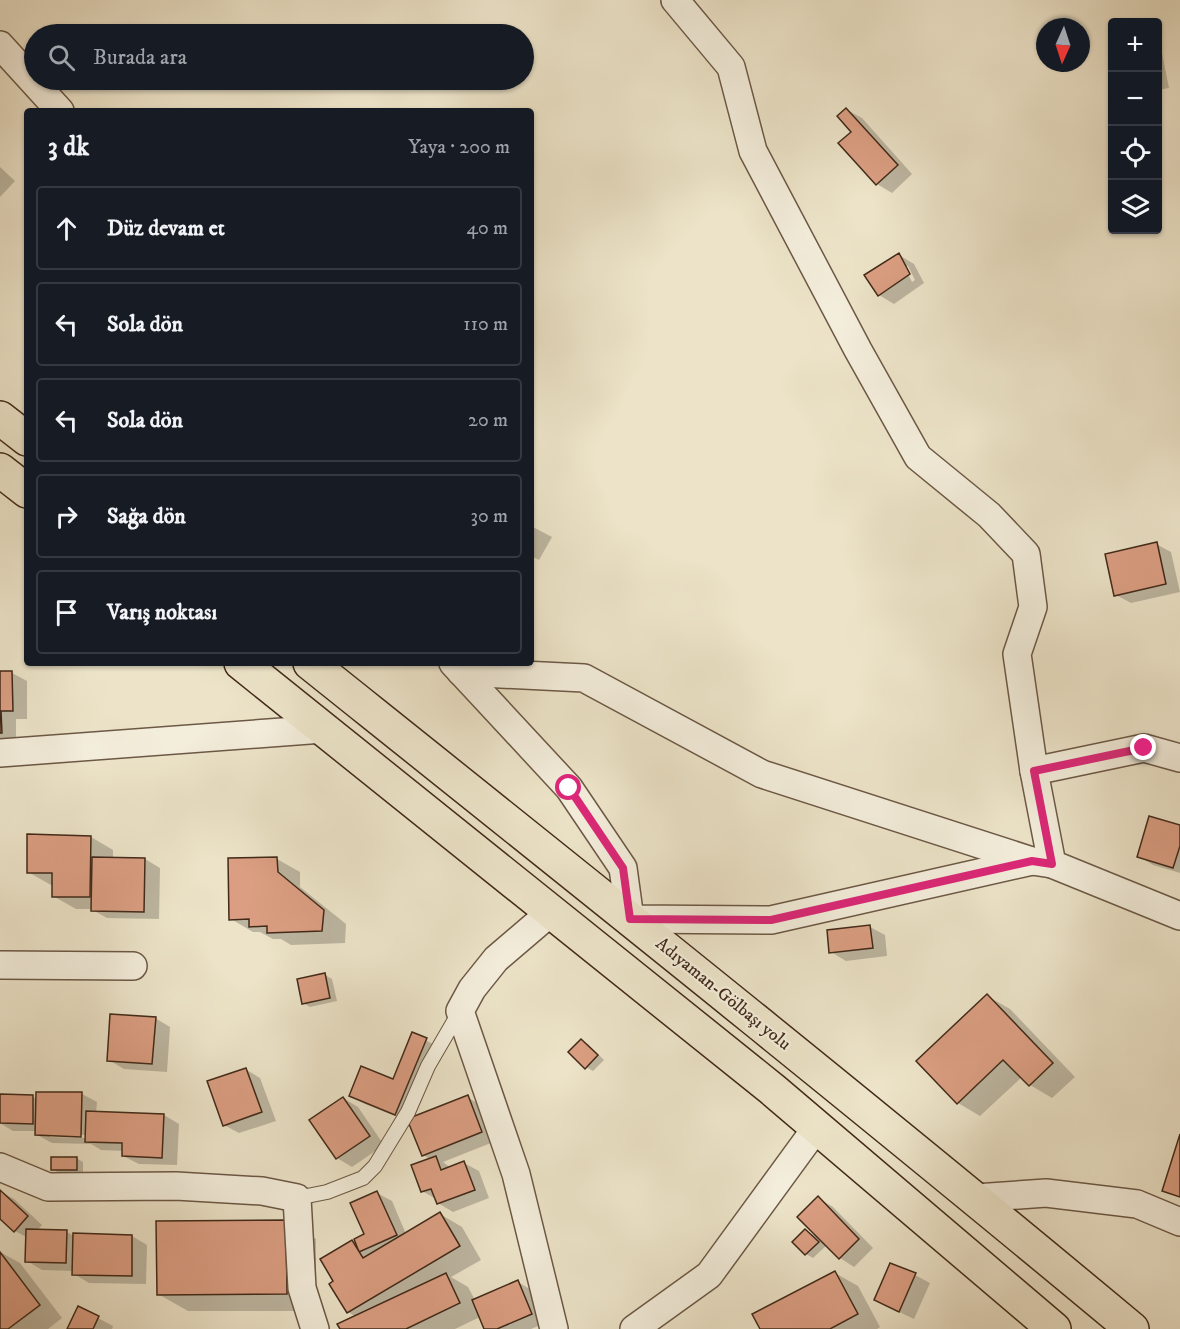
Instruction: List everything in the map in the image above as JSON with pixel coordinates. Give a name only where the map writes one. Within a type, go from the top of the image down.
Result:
[{"type":"highway","points":[[0,418],[24,437]]},
{"type":"highway","points":[[0,470],[24,489]]},
{"type":"highway","points":[[245,666],[772,1089],[1054,1329]]},
{"type":"highway","name":"Adıyaman-Gölbaşı yolu","points":[[314,666],[975,1198],[1132,1329]]},
{"type":"street","points":[[675,0],[731,67],[753,151],[858,350],[918,456],[989,515],[1026,554],[1033,608],[1017,654],[1034,771],[1042,862]]},
{"type":"street","points":[[0,45],[24,71]]},
{"type":"street","points":[[41,90],[57,108]]},
{"type":"street","points":[[457,667],[569,788],[623,868],[630,919],[771,920],[1042,862]]},
{"type":"street","points":[[457,667],[584,678],[762,774],[1042,862],[1180,916]]},
{"type":"street","points":[[0,753],[323,729]]},
{"type":"street","points":[[1034,771],[1144,748],[1180,758]]},
{"type":"street","points":[[551,912],[496,959],[472,988],[460,1011],[516,1174],[554,1329]]},
{"type":"street","points":[[0,965],[133,966]]},
{"type":"street","points":[[634,1329],[709,1275],[817,1127]]},
{"type":"street","points":[[0,1167],[48,1187],[176,1186],[262,1191],[297,1198],[302,1288],[315,1329]]},
{"type":"street","points":[[975,1198],[1046,1193],[1137,1204],[1180,1222]]},
{"type":"lane","points":[[297,1198],[327,1192],[363,1178],[375,1166],[408,1112],[428,1066],[460,1011]]},
{"type":"building","points":[[846,108],[898,165],[876,185],[838,143],[851,132],[837,116]]},
{"type":"building","points":[[899,253],[910,274],[878,296],[864,275]]},
{"type":"building","points":[[1157,542],[1166,584],[1114,596],[1105,554]]},
{"type":"building","points":[[0,671],[12,671],[13,711],[1,711],[2,733],[0,733]]},
{"type":"building","points":[[1149,816],[1180,825],[1180,846],[1173,868],[1137,857]]},
{"type":"building","points":[[27,834],[91,836],[90,897],[52,897],[52,873],[27,873]]},
{"type":"building","points":[[92,857],[145,858],[144,912],[91,911]]},
{"type":"building","points":[[277,857],[278,872],[324,910],[322,931],[267,933],[267,926],[249,927],[249,919],[229,920],[228,858]]},
{"type":"building","points":[[870,925],[873,948],[829,953],[827,930]]},
{"type":"building","points":[[325,973],[330,998],[302,1004],[297,979]]},
{"type":"building","points":[[987,994],[1053,1063],[1029,1086],[1003,1060],[957,1104],[916,1061]]},
{"type":"building","points":[[110,1014],[156,1017],[152,1064],[107,1061]]},
{"type":"building","points":[[412,1032],[427,1038],[395,1115],[349,1096],[361,1066],[393,1079]]},
{"type":"building","points":[[581,1039],[598,1055],[585,1069],[568,1052]]},
{"type":"building","points":[[246,1068],[262,1112],[223,1126],[207,1081]]},
{"type":"building","points":[[36,1092],[82,1092],[81,1137],[35,1135]]},
{"type":"building","points":[[0,1094],[33,1095],[33,1124],[0,1123]]},
{"type":"building","points":[[468,1095],[482,1132],[422,1156],[407,1119]]},
{"type":"building","points":[[343,1097],[370,1136],[336,1159],[309,1120]]},
{"type":"building","points":[[86,1111],[164,1114],[162,1158],[122,1156],[122,1143],[85,1142]]},
{"type":"building","points":[[1180,1134],[1180,1197],[1162,1191]]},
{"type":"building","points":[[436,1156],[441,1170],[464,1161],[475,1190],[437,1204],[431,1189],[421,1192],[411,1165]]},
{"type":"building","points":[[51,1157],[77,1157],[77,1170],[51,1170]]},
{"type":"building","points":[[0,1190],[28,1216],[14,1232],[0,1219]]},
{"type":"building","points":[[377,1191],[397,1235],[359,1252],[354,1239],[364,1234],[350,1203]]},
{"type":"building","points":[[818,1196],[859,1239],[839,1259],[797,1217]]},
{"type":"building","points":[[440,1212],[460,1246],[347,1313],[329,1284],[333,1281],[320,1259],[352,1240],[363,1258]]},
{"type":"building","points":[[286,1220],[287,1294],[157,1295],[156,1221]]},
{"type":"building","points":[[26,1229],[67,1230],[66,1263],[25,1262]]},
{"type":"building","points":[[805,1229],[819,1242],[805,1255],[792,1242]]},
{"type":"building","points":[[73,1233],[132,1235],[132,1276],[72,1275]]},
{"type":"building","points":[[0,1252],[40,1305],[8,1329],[0,1329]]},
{"type":"building","points":[[890,1263],[916,1273],[899,1312],[874,1300]]},
{"type":"building","points":[[835,1271],[858,1314],[830,1329],[760,1329],[752,1314]]},
{"type":"building","points":[[446,1273],[460,1303],[406,1329],[340,1329],[337,1324]]},
{"type":"building","points":[[518,1280],[532,1314],[497,1329],[484,1329],[472,1300]]},
{"type":"building","points":[[78,1306],[99,1316],[93,1329],[67,1329]]},
{"type":"route","points":[[569,788],[623,868],[630,919],[771,920],[1032,861],[1052,864],[1034,771],[1144,748]]}]
